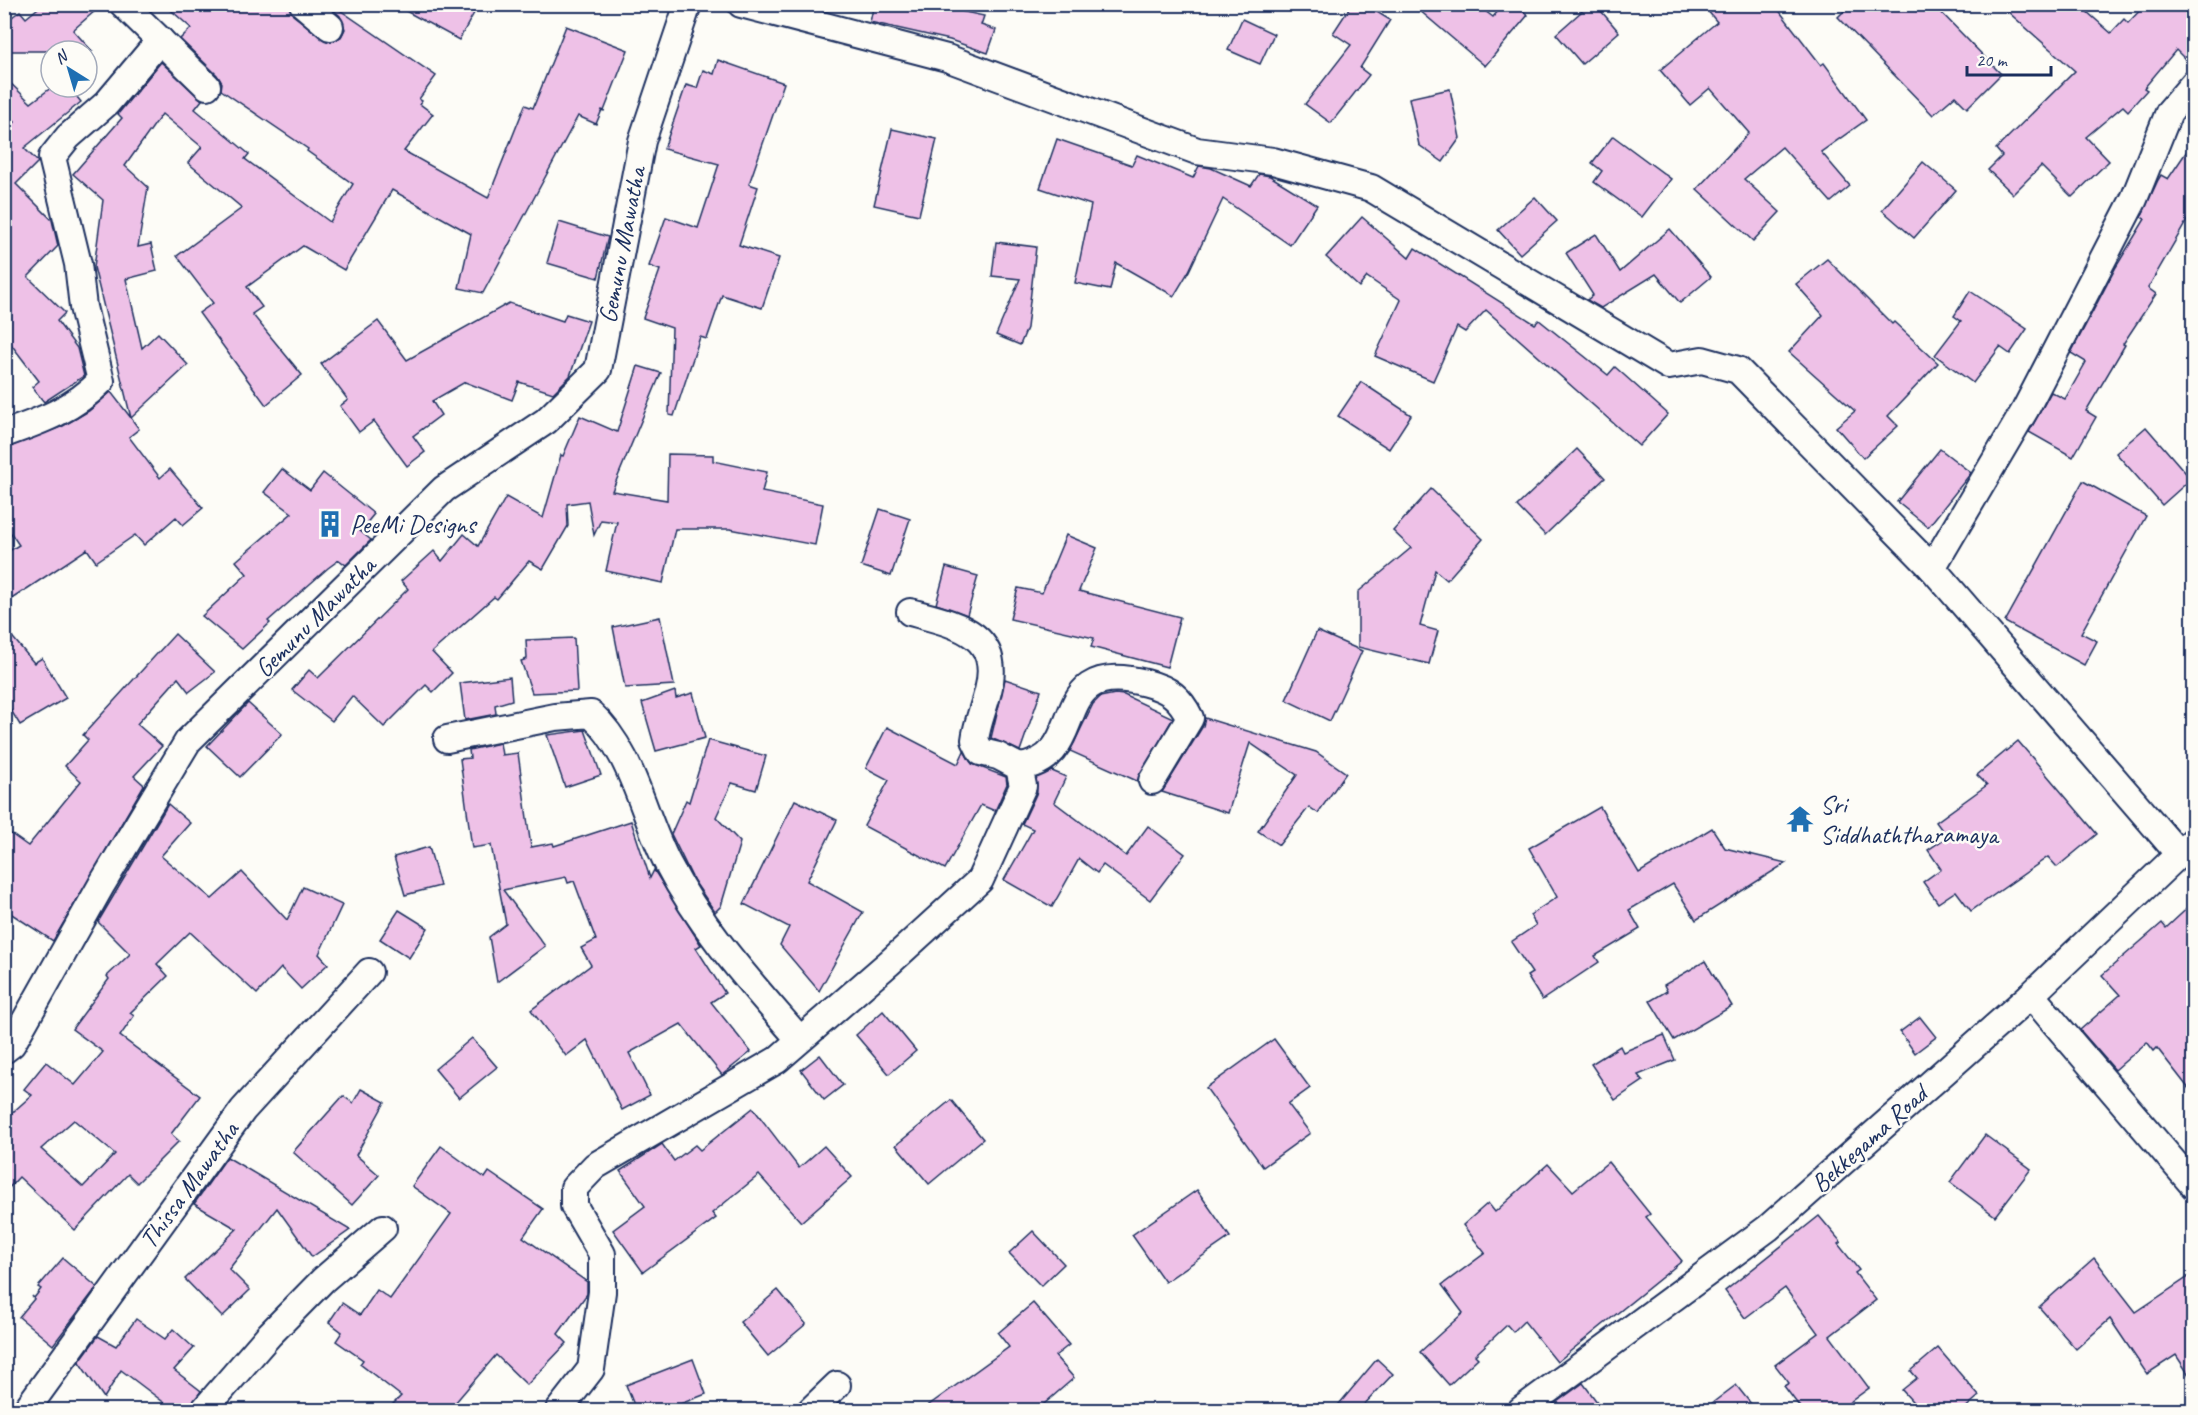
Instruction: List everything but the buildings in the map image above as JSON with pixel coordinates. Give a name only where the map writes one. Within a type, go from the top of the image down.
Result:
[{"type":"street","points":[[123,4],[207,86]]},
{"type":"street","points":[[303,4],[330,27]]},
{"type":"street","name":"Gemunu Mawatha","points":[[4,1050],[12,1044],[102,884],[188,741],[444,489],[546,421],[598,370],[642,141],[688,4]]},
{"type":"street","points":[[741,4],[947,58],[1197,151],[1273,161],[1371,188],[1670,366],[1702,360],[1738,370],[1932,568],[2186,847]]},
{"type":"street","points":[[4,434],[50,418],[87,396],[101,381],[83,307],[78,264],[52,157],[68,137],[106,103],[160,40]]},
{"type":"street","points":[[1932,568],[2007,443],[2113,241],[2134,199],[2169,111],[2193,83]]},
{"type":"street","points":[[909,612],[946,622],[971,632],[986,647],[991,667],[989,689],[975,741],[981,752],[998,756],[1019,767],[1032,766],[1058,747],[1078,695],[1092,684],[1115,678],[1168,689],[1182,702],[1190,718],[1152,781]]},
{"type":"street","points":[[447,739],[555,717],[591,714],[617,746],[667,862],[697,915],[716,942],[799,1039]]},
{"type":"street","points":[[559,1410],[591,1369],[602,1292],[602,1254],[574,1206],[574,1188],[595,1166],[777,1060],[980,880],[1023,786],[1019,767]]},
{"type":"street","name":"Bekkegama Road","points":[[1521,1410],[1768,1227],[2031,995],[2186,847]]},
{"type":"street","name":"Thissa Mawatha","points":[[26,1410],[243,1110],[369,972]]},
{"type":"street","points":[[2031,995],[2193,1186]]},
{"type":"street","points":[[204,1410],[269,1335],[323,1280],[383,1228]]},
{"type":"street","points":[[811,1410],[837,1385]]},
{"type":"place","name":"PeeMi Designs","points":[[330,524]]},
{"type":"place","name":"Sri Siddhaththaramaya","points":[[1800,819]]}]
